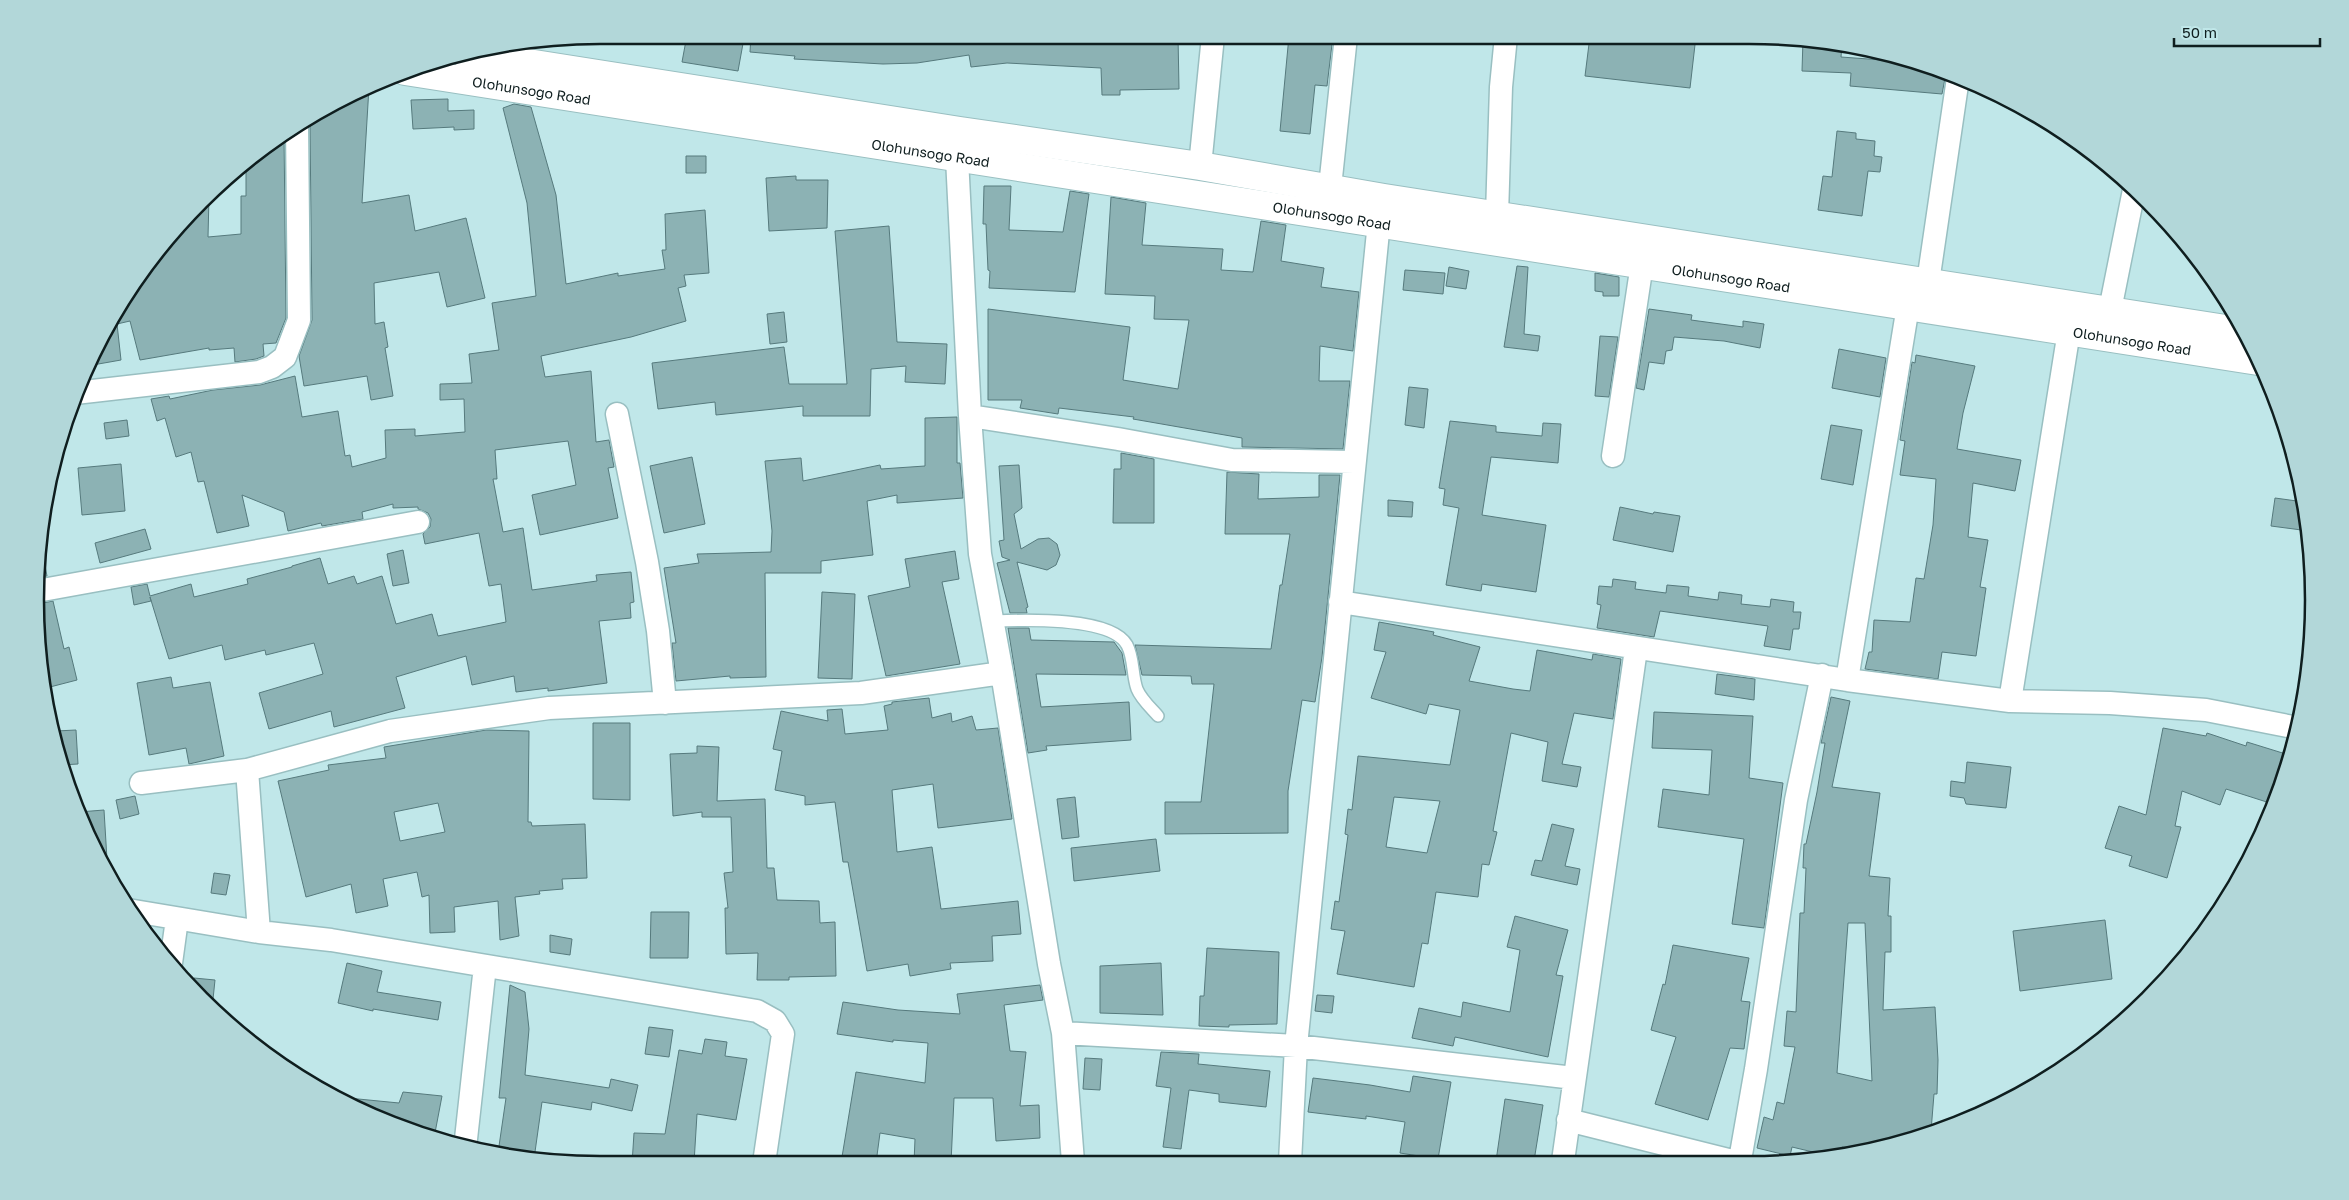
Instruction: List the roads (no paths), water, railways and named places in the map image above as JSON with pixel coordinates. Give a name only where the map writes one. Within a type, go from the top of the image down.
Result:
[{"type":"main road","name":"Olohunsogo Road","points":[[483,56],[1200,166],[1497,215],[2235,330]]},
{"type":"main road","name":"Olohunsogo Road","points":[[420,73],[2250,359]]},
{"type":"main road","points":[[633,107],[639,80]]},
{"type":"street","points":[[1200,166],[1212,44]]},
{"type":"street","points":[[1330,187],[1345,44]]},
{"type":"street","points":[[1497,215],[1501,87],[1505,44]]},
{"type":"street","points":[[1928,282],[1957,84]]},
{"type":"street","points":[[84,392],[259,372],[272,367],[286,357],[299,320],[297,133]]},
{"type":"street","points":[[957,158],[970,416],[980,554],[1002,673],[1049,964],[1063,1033],[1072,1156]]},
{"type":"street","points":[[2110,310],[2132,198]]},
{"type":"street","points":[[1290,1156],[1296,1046],[1378,222]]},
{"type":"street","points":[[1613,456],[1642,264]]},
{"type":"street","points":[[1847,680],[1908,306]]},
{"type":"street","points":[[2010,701],[2069,331]]},
{"type":"street","points":[[617,414],[647,562],[658,631],[665,703]]},
{"type":"street","points":[[970,416],[1118,439],[1232,460],[1354,462]]},
{"type":"street","points":[[44,590],[418,522]]},
{"type":"street","points":[[1340,602],[1847,680],[2010,701],[2110,703],[2206,710],[2290,727]]},
{"type":"street","points":[[1564,1156],[1636,648]]},
{"type":"street","points":[[141,783],[247,770],[390,731],[549,708],[861,692],[1002,673]]},
{"type":"street","points":[[1741,1156],[1756,1069],[1796,800],[1822,675]]},
{"type":"street","points":[[247,770],[260,932]]},
{"type":"street","points":[[139,912],[260,932],[331,940],[757,1011],[776,1021],[783,1034],[765,1156]]},
{"type":"street","points":[[172,955],[177,919]]},
{"type":"street","points":[[466,1140],[485,966]]},
{"type":"street","points":[[1063,1033],[1296,1046],[1574,1078]]},
{"type":"street","points":[[1568,1120],[1712,1156]]},
{"type":"lane","points":[[992,621],[1041,620],[1104,627],[1118,634],[1127,645],[1137,689],[1158,716]]}]
